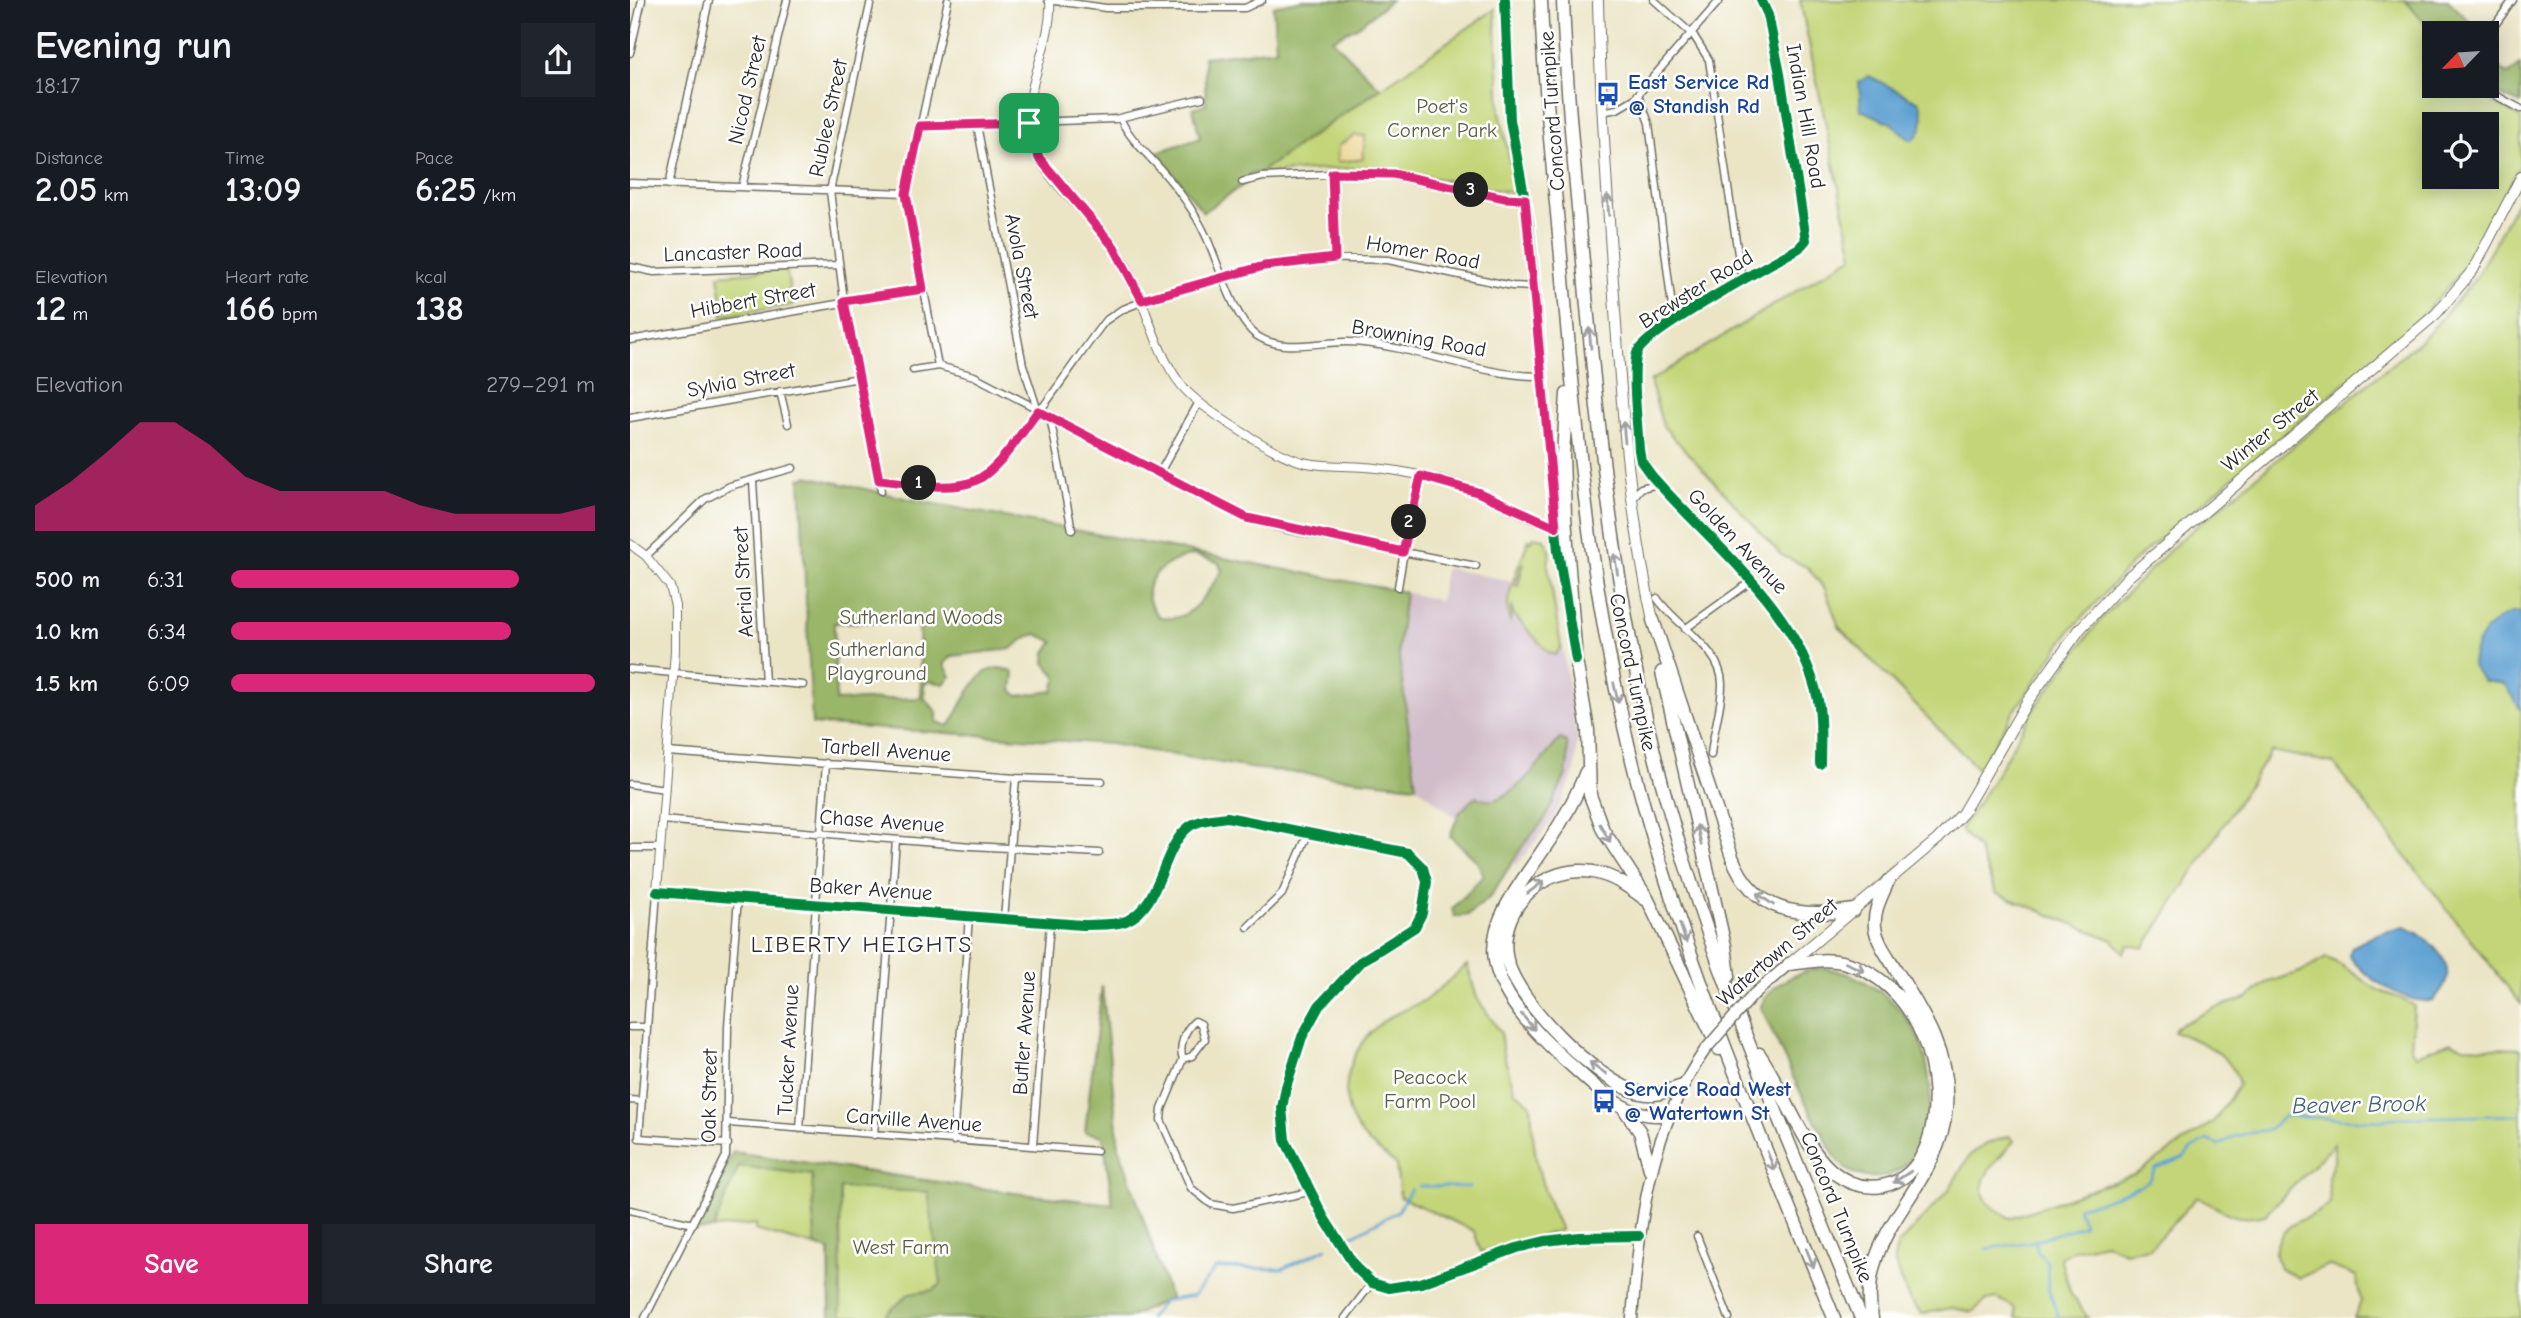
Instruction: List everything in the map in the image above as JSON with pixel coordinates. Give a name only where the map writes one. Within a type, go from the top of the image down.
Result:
[{"type":"highway","name":"Concord Turnpike","points":[[1540,4],[1569,359],[1594,581],[1624,728],[1674,909],[1737,1078],[1834,1318]]},
{"type":"highway","name":"Concord Turnpike","points":[[1563,5],[1599,434],[1619,581],[1643,704],[1667,800],[1694,893],[1731,998]]},
{"type":"highway","points":[[1569,359],[1563,455],[1576,660],[1588,730],[1589,790],[1599,821],[1649,902],[1711,1036],[1737,1078]]},
{"type":"highway","points":[[1653,620],[1725,946],[1731,998],[1745,1033],[1776,1077],[1815,1151],[1832,1172],[1852,1183],[1874,1187],[1901,1179],[1918,1164],[1931,1131],[1935,1085],[1930,1055],[1912,1017],[1888,988],[1852,965],[1826,960],[1789,964]]},
{"type":"highway","points":[[1653,620],[1732,857],[1744,879],[1766,901],[1789,911],[1813,915],[1854,910]]},
{"type":"highway","points":[[1587,768],[1566,814],[1501,911],[1495,930],[1494,955],[1504,988],[1529,1023],[1567,1062],[1623,1107],[1644,1116],[1669,1114]]},
{"type":"highway","points":[[1649,902],[1621,882],[1599,873],[1578,871],[1555,876],[1531,889],[1514,911],[1506,937],[1507,960],[1519,990],[1536,1013],[1571,1047],[1604,1072],[1643,1094],[1657,1094],[1683,1086]]},
{"type":"highway","points":[[1872,1318],[1869,1286],[1875,1254],[1887,1230],[1930,1166],[1942,1136],[1946,1107],[1944,1068],[1934,1035],[1876,932],[1876,910],[1888,881]]},
{"type":"highway","name":"Concord Turnpike","points":[[1745,1033],[1861,1318]]},
{"type":"highway","points":[[1623,1107],[1640,1132],[1650,1169]]},
{"type":"main road","points":[[1505,0],[1509,113],[1525,199],[1556,527],[1576,660]]},
{"type":"main road","name":"Concord Turnpike","points":[[1598,0],[1602,112],[1628,473],[1653,620]]},
{"type":"main road","name":"Winter Street","points":[[2027,702],[2080,629],[2142,563],[2436,314],[2473,270],[2521,177]]},
{"type":"main road","name":"Watertown Street","points":[[1632,1318],[1639,1236],[1650,1169],[1669,1114],[1704,1050],[1754,994],[1942,836],[1969,804],[2027,702]]},
{"type":"street","points":[[630,53],[642,0]]},
{"type":"street","points":[[669,185],[709,0]]},
{"type":"street","name":"Nicod Street","points":[[742,187],[787,0]]},
{"type":"street","name":"Rublee Street","points":[[871,0],[830,191],[844,301],[881,491]]},
{"type":"street","points":[[938,366],[906,194],[948,0]]},
{"type":"street","points":[[1262,0],[1245,8],[1139,8],[1049,0],[1049,23],[1031,95],[1029,123],[1039,158],[1114,247],[1142,300],[1173,373],[1199,402],[1299,461],[1372,467],[1421,476],[1477,492],[1556,527]]},
{"type":"street","points":[[1654,0],[1667,9],[1706,52],[1711,68],[1742,281]]},
{"type":"street","points":[[1602,112],[1621,108],[1638,94],[1720,0]]},
{"type":"street","name":"Indian Hill Road","points":[[1761,0],[1768,15],[1780,74],[1806,240]]},
{"type":"street","points":[[2498,21],[2513,0]]},
{"type":"street","points":[[1638,94],[1649,122],[1674,323]]},
{"type":"street","points":[[2499,97],[2521,109]]},
{"type":"street","points":[[920,126],[1120,118],[1202,98]]},
{"type":"street","name":"Browning Road","points":[[1120,118],[1130,134],[1185,199],[1205,233],[1247,327],[1269,342],[1297,345],[1348,342],[1384,345],[1518,374],[1542,376]]},
{"type":"street","name":"Avola Street","points":[[977,125],[1023,365],[1038,411]]},
{"type":"street","points":[[1242,182],[1263,177],[1332,173],[1393,174],[1505,198],[1525,199]]},
{"type":"street","points":[[1332,173],[1335,258]]},
{"type":"street","points":[[630,183],[906,194]]},
{"type":"street","name":"Brewster Road","points":[[1647,470],[1639,450],[1636,355],[1643,344],[1799,248],[1806,240]]},
{"type":"street","name":"Homer Road","points":[[879,480],[938,485],[971,483],[1004,455],[1105,321],[1142,300],[1272,264],[1335,258],[1401,262],[1511,286],[1534,287]]},
{"type":"street","name":"Lancaster Road","points":[[630,267],[654,272],[838,265]]},
{"type":"street","name":"Hibbert Street","points":[[630,340],[923,289]]},
{"type":"street","points":[[913,370],[938,366],[974,376],[1247,518],[1476,566]]},
{"type":"street","name":"Sylvia Street","points":[[630,418],[859,378]]},
{"type":"street","points":[[780,391],[788,424]]},
{"type":"street","points":[[1159,474],[1199,402]]},
{"type":"street","points":[[1050,417],[1072,530]]},
{"type":"street","points":[[646,556],[705,499],[730,486],[793,468]]},
{"type":"street","points":[[1628,473],[1640,474],[1647,470]]},
{"type":"street","name":"Golden Avenue","points":[[1647,470],[1779,616],[1819,702],[1820,764]]},
{"type":"street","points":[[1398,587],[1403,552],[1421,476]]},
{"type":"street","name":"Aerial Street","points":[[753,481],[765,682]]},
{"type":"street","name":"Golden Avenue","points":[[1632,500],[1639,489],[1658,484]]},
{"type":"street","points":[[630,544],[646,556],[670,586],[675,606],[673,674],[639,1138],[728,1144]]},
{"type":"street","points":[[1685,629],[1751,582]]},
{"type":"street","points":[[1657,598],[1718,666],[1722,680],[1711,755]]},
{"type":"street","points":[[630,669],[803,685]]},
{"type":"street","name":"Tarbell Avenue","points":[[667,752],[1016,778],[1102,781]]},
{"type":"street","name":"Tucker Avenue","points":[[800,1129],[826,763]]},
{"type":"street","points":[[1004,919],[1016,778]]},
{"type":"street","points":[[630,784],[664,789]]},
{"type":"street","name":"Baker Avenue","points":[[657,892],[1082,925],[1125,922],[1137,914],[1154,891],[1181,836],[1190,826],[1203,820],[1227,817],[1408,853],[1423,868],[1427,893],[1415,927],[1360,962],[1339,981],[1319,1006],[1302,1037],[1286,1087],[1282,1127],[1292,1159],[1309,1192],[1356,1268],[1372,1283]]},
{"type":"street","name":"Chase Avenue","points":[[662,820],[896,840],[1099,853]]},
{"type":"street","points":[[1248,927],[1282,894],[1292,877],[1308,834]]},
{"type":"street","points":[[874,1135],[893,911],[896,840]]},
{"type":"street","points":[[630,848],[660,848]]},
{"type":"street","name":"Oak Street","points":[[645,1318],[726,1156],[728,1038],[738,898]]},
{"type":"street","points":[[953,1140],[969,916]]},
{"type":"street","name":"Butler Avenue","points":[[1034,1145],[1050,923]]},
{"type":"street","points":[[1183,1059],[1192,1056],[1205,1039],[1201,1024],[1195,1021],[1188,1029],[1181,1050],[1183,1059],[1165,1101],[1161,1120],[1191,1188],[1200,1199],[1233,1208],[1309,1192]]},
{"type":"street","points":[[630,1027],[647,1027]]},
{"type":"street","points":[[630,1100],[642,1101]]},
{"type":"street","name":"Carville Avenue","points":[[728,1123],[1097,1151]]},
{"type":"street","points":[[630,1210],[693,1224]]},
{"type":"street","points":[[1345,1318],[1372,1283],[1402,1288],[1545,1241],[1591,1236],[1639,1236]]},
{"type":"street","points":[[1697,1236],[1729,1318]]},
{"type":"shaded area","points":[[1528,550],[1548,558],[1577,736],[1575,770],[1565,794],[1552,821],[1516,865],[1416,786],[1398,649],[1405,592],[1440,601],[1445,568],[1517,582]]},
{"type":"green space","points":[[1303,0],[1391,0],[1357,27],[1332,39],[1380,88],[1259,173],[1250,174],[1243,185],[1203,212],[1157,152],[1200,138],[1193,108],[1206,104],[1204,57],[1276,49],[1273,6]]},
{"type":"green space","points":[[1800,0],[2405,0],[2423,21],[2422,98],[2485,98],[2521,118],[2521,163],[2481,241],[2457,277],[2412,326],[2135,560],[2069,632],[2011,716],[1979,770],[1839,627],[1825,589],[1807,567],[1781,555],[1663,426],[1650,381],[1853,256]]},
{"type":"green space","points":[[2405,0],[2448,0],[2469,21],[2423,21]]},
{"type":"green space","name":"Poet's Corner Park","points":[[1495,9],[1500,112],[1515,188],[1513,193],[1375,167],[1259,173]]},
{"type":"green space","points":[[2521,65],[2521,104],[2499,94],[2499,67],[2508,74]]},
{"type":"green space","points":[[2521,194],[2521,1004],[2333,763],[2271,751],[2144,948],[2128,945],[2124,953],[2113,940],[1996,893],[1978,849],[1960,830],[1992,782],[2034,709],[2099,621],[2179,541],[2428,334],[2475,279]]},
{"type":"green space","points":[[786,269],[793,305],[723,316],[719,275]]},
{"type":"green space","name":"Sutherland Woods","points":[[807,476],[914,500],[1405,592],[1398,649],[1416,786],[1250,768],[1110,744],[812,724],[800,478]],"holes":[[[1194,555],[1218,562],[1222,571],[1203,598],[1188,612],[1179,617],[1158,616],[1148,594],[1155,575],[1172,562]],[[919,621],[921,698],[836,701],[834,623]],[[1037,634],[1054,642],[1046,652],[1045,663],[1057,677],[1053,691],[1018,696],[1012,690],[1014,673],[1002,668],[991,670],[974,684],[949,726],[937,722],[937,712],[925,699],[924,685],[929,681],[944,684],[951,676],[944,664],[952,656],[1011,649],[1027,637]]]},
{"type":"green space","points":[[1533,537],[1544,539],[1550,550],[1548,566],[1561,647],[1555,655],[1548,652],[1513,614],[1512,606],[1510,621],[1508,612],[1512,584],[1518,586],[1524,562],[1516,581],[1513,580],[1529,539],[1532,542]]},
{"type":"green space","points":[[1560,739],[1567,742],[1568,763],[1565,777],[1545,819],[1524,844],[1490,897],[1468,915],[1455,917],[1452,909],[1484,875],[1476,860],[1450,836],[1459,813],[1476,796],[1487,800],[1510,792],[1533,771]]},
{"type":"green space","points":[[2326,958],[2378,990],[2414,1006],[2411,1049],[2416,1055],[2451,1042],[2464,1047],[2521,1049],[2521,1318],[2354,1318],[2361,1301],[2356,1276],[2328,1265],[2299,1278],[2280,1269],[2275,1252],[2284,1232],[2330,1203],[2328,1177],[2334,1161],[2334,1144],[2265,1215],[2236,1216],[2197,1197],[2150,1248],[2125,1252],[2105,1243],[2074,1250],[2060,1258],[2071,1294],[2088,1318],[2016,1318],[2015,1308],[1997,1298],[1987,1300],[1972,1312],[1951,1308],[1922,1314],[1909,1299],[1894,1260],[1897,1246],[1948,1191],[1970,1155],[1984,1145],[2009,1136],[2014,1141],[1989,1171],[1983,1190],[1986,1199],[1995,1209],[2010,1218],[2136,1174],[2213,1122],[2239,1085],[2236,1074],[2223,1057],[2205,1045],[2174,1032],[2176,1027],[2215,1008],[2247,998],[2266,983],[2303,971]]},
{"type":"green space","name":"Peacock Farm Pool","points":[[1467,965],[1477,998],[1501,1033],[1502,1050],[1515,1092],[1531,1104],[1538,1169],[1561,1230],[1481,1252],[1474,1231],[1400,1197],[1396,1165],[1361,1134],[1350,1114],[1347,1100],[1349,1071],[1354,1057],[1371,1032],[1387,1019],[1425,1000]]},
{"type":"green space","points":[[1822,968],[1851,975],[1889,999],[1909,1022],[1924,1053],[1929,1074],[1928,1120],[1923,1140],[1912,1158],[1898,1171],[1878,1177],[1862,1176],[1843,1167],[1805,1101],[1761,1007],[1777,985],[1804,972]]},
{"type":"green space","points":[[1102,985],[1119,1147],[1170,1298],[1129,1318],[830,1318],[830,1250],[815,1246],[812,1175],[739,1166],[713,1229],[695,1230],[733,1152],[1013,1193],[1113,1204],[1103,1136],[1085,1132]],"holes":[[[840,1188],[928,1192],[941,1284],[933,1290],[909,1294],[883,1317],[841,1316]]]},
{"type":"green space","name":"West Farm","points":[[733,1152],[1013,1193],[1065,1318],[830,1318],[829,1250],[755,1230],[757,1224],[695,1230]]},
{"type":"sand","points":[[1355,135],[1365,136],[1363,159],[1337,162],[1338,146]]},
{"type":"water","points":[[1869,76],[1919,102],[1923,122],[1913,140],[1891,123],[1861,110],[1859,82]]},
{"type":"water","points":[[2515,612],[2521,613],[2521,710],[2504,684],[2483,681],[2472,666],[2476,648],[2485,632],[2498,619]]},
{"type":"water","points":[[2404,927],[2427,940],[2445,964],[2446,981],[2434,1000],[2412,999],[2387,988],[2364,972],[2349,955],[2352,947],[2377,934]]},
{"type":"waterway","name":"Beaver Brook","points":[[2059,1318],[2048,1289],[2047,1262],[2037,1251],[2036,1240],[2082,1226],[2084,1224],[2078,1209],[2080,1206],[2100,1202],[2140,1186],[2150,1180],[2155,1169],[2184,1158],[2191,1149],[2207,1140],[2219,1145],[2235,1136],[2270,1129],[2285,1116],[2379,1121],[2392,1118],[2521,1115]]},
{"type":"waterway","points":[[1419,1186],[1469,1187]]},
{"type":"waterway","points":[[1346,1239],[1398,1211],[1411,1189]]},
{"type":"waterway","points":[[1986,1249],[2035,1241]]},
{"type":"waterway","points":[[1149,1318],[1164,1301],[1193,1296],[1216,1268],[1282,1269],[1327,1248]]},
{"type":"cycle path","points":[[1505,0],[1510,120],[1529,222],[1558,551],[1576,660]]},
{"type":"cycle path","points":[[1761,0],[1768,15],[1780,74],[1806,240],[1799,248],[1684,315],[1645,343],[1637,353],[1635,386],[1639,450],[1641,461],[1651,475],[1750,578],[1773,606],[1792,636],[1808,667],[1818,700],[1820,764]]},
{"type":"cycle path","points":[[657,892],[1082,925],[1110,924],[1121,923],[1138,913],[1147,903],[1180,835],[1190,826],[1203,821],[1227,817],[1408,853],[1423,868],[1427,882],[1422,913],[1415,927],[1360,962],[1319,1006],[1302,1037],[1286,1087],[1282,1108],[1285,1140],[1324,1218],[1356,1268],[1372,1283],[1389,1288],[1421,1283],[1517,1248],[1545,1241],[1580,1237],[1639,1236]]},
{"type":"place","name":"East Service Rd @ Standish Rd","points":[[1608,94]]},
{"type":"place","name":"Service Road West @ Watertown St","points":[[1604,1101]]},
{"type":"district","name":"LIBERTY HEIGHTS","points":[[862,944]]},
{"type":"route","points":[[1029,123],[1033,145],[1039,158],[1114,247],[1142,300],[1264,266],[1298,260],[1335,258],[1332,173],[1393,174],[1505,198],[1525,199],[1556,527],[1477,492],[1421,476],[1403,552],[1284,529],[1247,518],[1038,411],[1004,455],[971,483],[938,485],[879,480],[844,301],[923,289],[906,194],[920,126],[1029,123]]},
{"type":"park label","name":"Sutherland Playground","points":[[877,661]]}]
